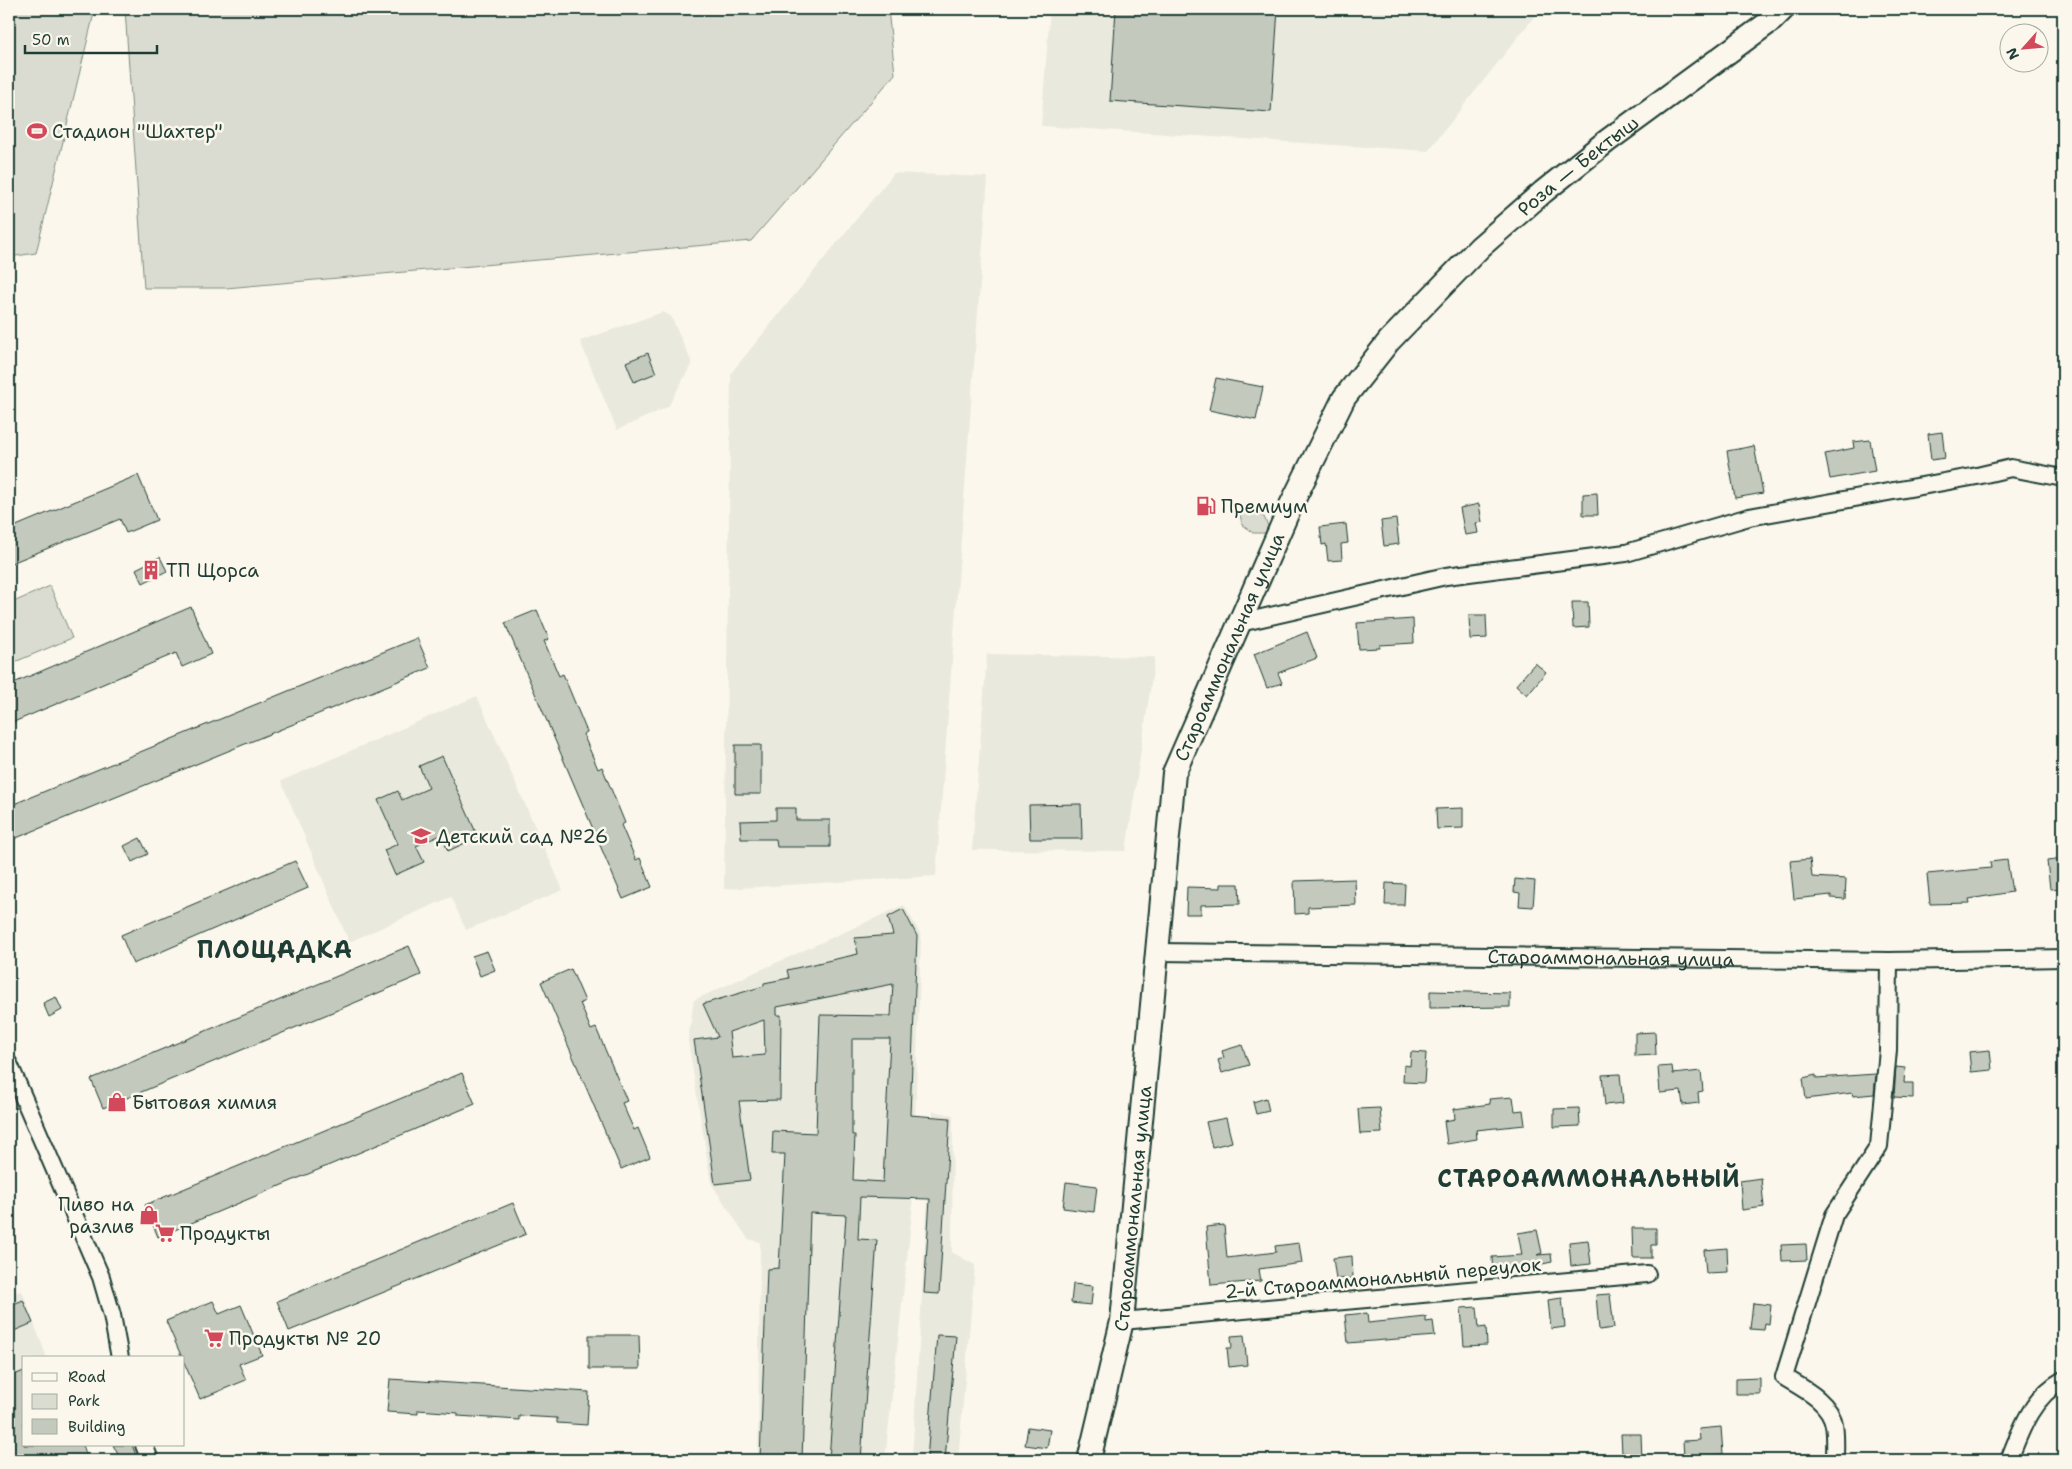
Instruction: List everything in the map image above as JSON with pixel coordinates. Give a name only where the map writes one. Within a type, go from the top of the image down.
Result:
[{"type":"street","name":"Роза — Бектыш","points":[[1390,341],[1480,247],[1542,192],[1606,141],[1772,20],[1783,9]]},
{"type":"street","name":"Староаммональная улица","points":[[1089,1460],[1122,1321],[1159,952],[1174,773],[1290,507],[1344,398],[1390,341]]},
{"type":"street","points":[[1240,623],[1446,576],[1626,553],[1749,517],[1977,476],[2011,468],[2063,478]]},
{"type":"street","name":"Староаммональная улица","points":[[1159,952],[1889,961],[2063,958]]},
{"type":"street","points":[[1835,1460],[1834,1423],[1825,1406],[1811,1393],[1784,1377],[1834,1214],[1879,1146],[1888,1050],[1889,961]]},
{"type":"street","points":[[9,1064],[101,1277],[112,1314],[120,1356]]},
{"type":"street","name":"2-й Староаммональный переулок","points":[[1122,1321],[1647,1274]]},
{"type":"street","points":[[2009,1460],[2027,1415],[2049,1388],[2063,1380]]},
{"type":"street","points":[[144,1446],[150,1460]]},
{"type":"shaded area","points":[[1050,9],[1540,9],[1428,151],[1041,126]]},
{"type":"shaded area","points":[[894,173],[988,177],[936,876],[724,889],[731,373]]},
{"type":"shaded area","points":[[663,312],[671,316],[692,363],[668,407],[617,430],[580,341]]},
{"type":"shaded area","points":[[987,654],[1155,657],[1126,851],[972,850]]},
{"type":"shaded area","name":"Детский сад №26","points":[[477,696],[563,890],[466,930],[451,897],[349,942],[281,781]]},
{"type":"shaded area","points":[[904,905],[921,935],[912,1213],[885,1460],[758,1460],[760,1242],[748,1239],[711,1183],[688,1040],[694,1000]]},
{"type":"shaded area","points":[[933,1111],[953,1115],[952,1252],[975,1265],[958,1460],[912,1460]]},
{"type":"shaded area","points":[[22,1291],[46,1356],[22,1356],[22,1387],[9,1391],[9,1293]]},
{"type":"green space","name":"Стадион \"Шахтер\"","points":[[9,9],[95,9],[36,253],[9,257]]},
{"type":"green space","points":[[125,9],[888,9],[895,74],[751,241],[226,288],[144,288]]},
{"type":"green space","points":[[1247,509],[1264,517],[1268,526],[1265,533],[1253,533],[1242,525],[1240,514]]},
{"type":"green space","points":[[50,586],[72,638],[10,664],[9,604]]},
{"type":"building","points":[[1116,9],[1278,9],[1271,112],[1110,101]]},
{"type":"building","points":[[648,353],[656,373],[634,382],[626,362]]},
{"type":"building","points":[[1216,378],[1263,387],[1256,420],[1209,410]]},
{"type":"building","points":[[1942,432],[1945,458],[1931,460],[1928,434]]},
{"type":"building","points":[[1870,440],[1875,471],[1830,479],[1825,454],[1854,448],[1853,442]]},
{"type":"building","points":[[1754,446],[1763,493],[1735,498],[1727,451]]},
{"type":"building","points":[[138,475],[157,520],[126,533],[120,519],[9,564],[9,529]]},
{"type":"building","points":[[1597,493],[1598,515],[1583,515],[1583,494]]},
{"type":"building","points":[[1479,504],[1482,522],[1476,523],[1478,533],[1465,535],[1460,508]]},
{"type":"building","points":[[1396,519],[1399,544],[1384,546],[1381,521]]},
{"type":"building","points":[[1346,524],[1348,543],[1341,544],[1342,560],[1328,561],[1326,544],[1322,545],[1320,527]]},
{"type":"building","name":"ТП Щорса","points":[[160,557],[167,571],[143,583],[136,569]]},
{"type":"building","points":[[1572,602],[1588,602],[1589,627],[1573,628]]},
{"type":"building","points":[[191,607],[211,654],[182,667],[176,653],[9,724],[9,685]]},
{"type":"building","points":[[537,610],[549,639],[544,641],[559,676],[563,674],[587,732],[583,734],[598,769],[602,767],[625,823],[621,825],[636,860],[640,858],[652,887],[623,899],[505,623]]},
{"type":"building","points":[[1469,615],[1486,615],[1487,638],[1470,639]]},
{"type":"building","points":[[1413,619],[1414,643],[1380,645],[1380,648],[1359,649],[1357,623]]},
{"type":"building","points":[[1307,632],[1317,658],[1278,673],[1282,683],[1267,688],[1254,654]]},
{"type":"building","points":[[417,638],[430,668],[9,841],[9,806]]},
{"type":"building","points":[[1535,663],[1546,672],[1527,695],[1516,685]]},
{"type":"building","points":[[735,745],[761,745],[761,794],[735,794]]},
{"type":"building","points":[[442,756],[478,837],[448,851],[441,835],[416,846],[424,862],[395,875],[384,850],[398,844],[378,800],[398,791],[402,800],[429,788],[419,766]]},
{"type":"building","points":[[1081,804],[1082,839],[1030,839],[1029,805]]},
{"type":"building","points":[[776,808],[796,808],[796,820],[830,820],[830,847],[777,847],[776,839],[741,839],[740,821],[776,820]]},
{"type":"building","points":[[1463,808],[1463,828],[1437,829],[1436,809]]},
{"type":"building","points":[[140,838],[148,854],[132,862],[124,846]]},
{"type":"building","points":[[1810,859],[1812,877],[1846,879],[1845,899],[1831,898],[1831,895],[1794,899],[1790,861]]},
{"type":"building","points":[[2063,859],[2063,888],[2050,889],[2047,861]]},
{"type":"building","points":[[2007,860],[2012,892],[1969,899],[1970,903],[1930,904],[1927,874],[1991,868],[1990,862]]},
{"type":"building","points":[[295,861],[308,888],[133,964],[121,935]]},
{"type":"building","points":[[1355,879],[1356,905],[1308,907],[1308,913],[1295,914],[1294,881]]},
{"type":"building","points":[[1515,879],[1535,881],[1533,907],[1519,906],[1520,893],[1514,892]]},
{"type":"building","points":[[1386,883],[1405,884],[1404,905],[1385,905]]},
{"type":"building","points":[[1221,884],[1239,884],[1240,904],[1201,905],[1201,914],[1186,914],[1187,887],[1221,888]]},
{"type":"building","points":[[903,909],[917,936],[910,1115],[950,1118],[939,1294],[924,1293],[930,1199],[860,1197],[858,1239],[877,1240],[861,1460],[829,1460],[846,1215],[810,1213],[802,1460],[760,1460],[767,1269],[779,1268],[785,1154],[772,1154],[773,1131],[816,1133],[820,1015],[891,1016],[893,984],[777,1007],[777,1015],[781,1015],[780,1100],[739,1101],[750,1180],[715,1184],[694,1040],[718,1037],[703,1004],[764,986],[764,983],[789,978],[787,970],[858,954],[855,938],[893,935],[888,917]],"holes":[[[764,1020],[765,1055],[732,1058],[729,1032]],[[852,1039],[890,1039],[883,1182],[853,1180],[855,1135],[852,1135]]]},
{"type":"building","points":[[409,946],[421,975],[103,1108],[91,1079]]},
{"type":"building","points":[[487,951],[495,970],[480,976],[472,956]]},
{"type":"building","points":[[571,969],[585,1001],[580,1003],[591,1030],[596,1028],[627,1101],[622,1103],[634,1130],[638,1128],[650,1157],[621,1169],[541,982]]},
{"type":"building","points":[[1430,991],[1510,993],[1510,1007],[1430,1008]]},
{"type":"building","points":[[56,997],[62,1010],[49,1017],[43,1003]]},
{"type":"building","points":[[1655,1032],[1656,1055],[1635,1056],[1635,1033]]},
{"type":"building","points":[[1242,1045],[1249,1065],[1222,1073],[1218,1060],[1224,1058],[1222,1051]]},
{"type":"building","points":[[1990,1050],[1992,1070],[1971,1072],[1969,1052]]},
{"type":"building","points":[[1411,1052],[1426,1053],[1424,1083],[1403,1082],[1404,1065],[1410,1066]]},
{"type":"building","points":[[1672,1066],[1673,1074],[1701,1071],[1703,1091],[1698,1092],[1699,1103],[1683,1105],[1681,1091],[1660,1093],[1658,1067]]},
{"type":"building","points":[[1896,1067],[1905,1068],[1904,1083],[1913,1083],[1913,1098],[1894,1097]]},
{"type":"building","points":[[462,1073],[475,1104],[158,1237],[145,1205]]},
{"type":"building","points":[[1620,1074],[1623,1103],[1605,1105],[1602,1075]]},
{"type":"building","points":[[1876,1074],[1874,1094],[1853,1096],[1852,1093],[1806,1099],[1803,1078],[1816,1075],[1816,1078]]},
{"type":"building","points":[[1513,1097],[1515,1111],[1523,1110],[1525,1125],[1476,1130],[1477,1139],[1447,1144],[1444,1121],[1455,1119],[1454,1109],[1490,1104],[1489,1099]]},
{"type":"building","points":[[1266,1098],[1269,1111],[1256,1114],[1253,1102]]},
{"type":"building","points":[[1380,1108],[1382,1133],[1360,1134],[1358,1109]]},
{"type":"building","points":[[1579,1108],[1580,1126],[1554,1127],[1554,1109]]},
{"type":"building","points":[[1226,1118],[1232,1142],[1212,1147],[1206,1122]]},
{"type":"building","points":[[1761,1178],[1764,1207],[1742,1210],[1740,1181]]},
{"type":"building","points":[[1066,1182],[1097,1186],[1094,1212],[1063,1208]]},
{"type":"building","points":[[513,1203],[526,1234],[289,1331],[277,1301]]},
{"type":"building","points":[[1224,1225],[1227,1258],[1276,1252],[1275,1246],[1299,1243],[1302,1263],[1259,1269],[1261,1281],[1211,1285],[1206,1227]]},
{"type":"building","points":[[1632,1228],[1656,1228],[1656,1245],[1651,1245],[1651,1258],[1633,1258]]},
{"type":"building","points":[[1537,1230],[1542,1253],[1537,1255],[1551,1254],[1552,1262],[1493,1274],[1492,1257],[1522,1255],[1518,1233]]},
{"type":"building","points":[[1588,1240],[1591,1264],[1571,1266],[1569,1242]]},
{"type":"building","points":[[1806,1244],[1807,1260],[1782,1261],[1781,1245]]},
{"type":"building","points":[[1727,1248],[1728,1272],[1706,1273],[1704,1250]]},
{"type":"building","points":[[1352,1256],[1353,1278],[1336,1279],[1333,1258]]},
{"type":"building","points":[[1073,1284],[1093,1286],[1091,1305],[1071,1303]]},
{"type":"building","points":[[1610,1294],[1614,1328],[1599,1330],[1596,1295]]},
{"type":"building","points":[[1562,1298],[1565,1327],[1551,1329],[1548,1300]]},
{"type":"building","points":[[23,1300],[33,1323],[9,1333],[9,1306]]},
{"type":"building","name":"Продукты № 20","points":[[213,1301],[219,1314],[241,1305],[262,1355],[239,1364],[246,1380],[200,1399],[185,1365],[185,1356],[181,1356],[166,1321]]},
{"type":"building","points":[[1753,1303],[1771,1305],[1769,1324],[1765,1323],[1764,1330],[1750,1329]]},
{"type":"building","points":[[1477,1307],[1479,1328],[1486,1327],[1487,1345],[1464,1346],[1461,1308]]},
{"type":"building","points":[[1367,1313],[1368,1323],[1426,1317],[1426,1322],[1433,1321],[1435,1336],[1348,1343],[1345,1315]]},
{"type":"building","points":[[589,1335],[639,1335],[640,1369],[589,1369]]},
{"type":"building","points":[[937,1335],[956,1336],[945,1460],[927,1460]]},
{"type":"building","points":[[1244,1335],[1247,1365],[1229,1367],[1227,1348],[1232,1348],[1231,1336]]},
{"type":"building","points":[[22,1372],[22,1446],[83,1446],[88,1460],[9,1460],[9,1377]]},
{"type":"building","points":[[1760,1378],[1760,1394],[1736,1394],[1736,1379]]},
{"type":"building","points":[[390,1379],[589,1392],[587,1425],[557,1423],[557,1418],[519,1416],[519,1420],[458,1416],[458,1413],[418,1410],[418,1414],[387,1412]]},
{"type":"building","points":[[1028,1427],[1050,1430],[1047,1448],[1025,1445]]},
{"type":"building","points":[[1721,1427],[1723,1454],[1684,1457],[1683,1441],[1700,1440],[1699,1429]]},
{"type":"building","points":[[1621,1434],[1641,1434],[1642,1460],[1628,1460],[1628,1453],[1622,1453]]},
{"type":"building","points":[[114,1446],[132,1446],[136,1455],[121,1460]]},
{"type":"place","name":"Стадион \"Шахтер\"","points":[[37,131]]},
{"type":"place","name":"Премиум","points":[[1206,506]]},
{"type":"place","name":"ТП Щорса","points":[[151,570]]},
{"type":"place","name":"Детский сад №26","points":[[421,836]]},
{"type":"place","name":"Бытовая химия","points":[[117,1102]]},
{"type":"place","name":"Пиво на разлив","points":[[149,1215]]},
{"type":"place","name":"Продукты","points":[[165,1233]]},
{"type":"place","name":"Продукты № 20","points":[[214,1338]]},
{"type":"district","name":"ПЛОЩАДКА","points":[[275,950]]},
{"type":"district","name":"СТАРОАММОНАЛЬНЫЙ","points":[[1589,1179]]}]
